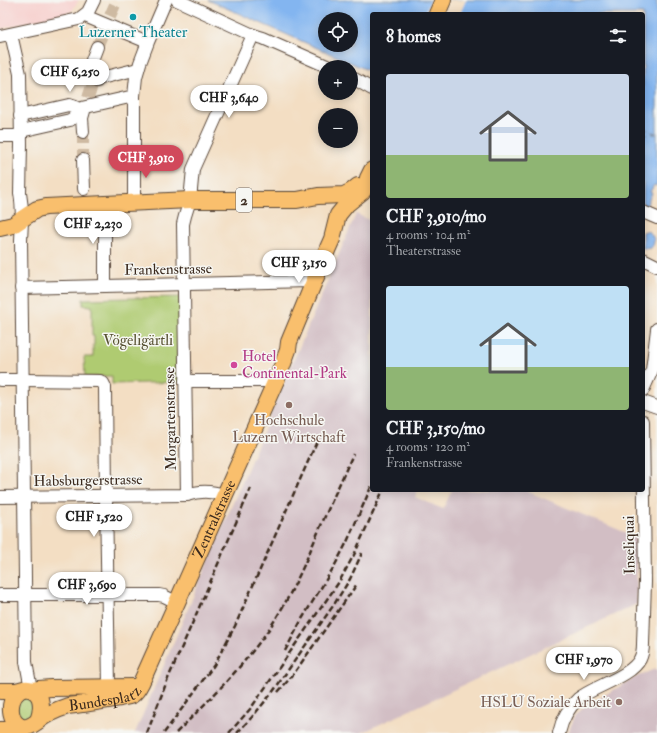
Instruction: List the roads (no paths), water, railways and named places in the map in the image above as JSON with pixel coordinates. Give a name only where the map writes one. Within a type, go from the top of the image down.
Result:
[{"type":"main road","points":[[438,12],[443,0]]},
{"type":"main road","points":[[448,12],[453,0]]},
{"type":"main road","name":"2","points":[[0,228],[13,225],[30,213],[44,208],[190,200],[297,200],[318,196],[344,195],[352,191],[370,174]]},
{"type":"main road","name":"Zentralstrasse","points":[[138,687],[145,677],[224,495],[274,385],[288,350],[289,342],[332,239],[338,215],[351,205],[363,191],[370,174]]},
{"type":"main road","name":"2","points":[[297,200],[317,205],[351,205],[370,198]]},
{"type":"main road","name":"Zentralstrasse","points":[[288,350],[293,345],[351,212],[351,205]]},
{"type":"main road","name":"Bundesplatz","points":[[0,691],[51,688],[138,687]]},
{"type":"main road","name":"Bundesplatz","points":[[0,730],[27,727],[55,711],[68,706],[132,695],[138,687]]},
{"type":"main road","points":[[27,690],[14,696],[10,706],[13,718],[27,727]]},
{"type":"main road","name":"Bundesplatz","points":[[27,690],[39,698],[41,702],[40,714],[27,727]]},
{"type":"street","points":[[27,690],[22,380],[20,74],[5,35],[82,17],[88,12],[94,0]]},
{"type":"street","points":[[134,203],[134,96],[136,77],[148,42],[166,0]]},
{"type":"street","points":[[177,0],[253,35],[318,62]]},
{"type":"street","points":[[82,17],[107,24],[145,41]]},
{"type":"street","name":"Morgartenstrasse","points":[[187,495],[183,224],[190,200],[193,169],[253,35]]},
{"type":"street","points":[[97,47],[92,60],[97,80],[138,69]]},
{"type":"street","points":[[358,79],[370,82]]},
{"type":"street","points":[[358,81],[370,88]]},
{"type":"street","points":[[20,116],[70,105],[74,107],[84,106],[134,96]]},
{"type":"street","points":[[82,132],[84,106]]},
{"type":"street","points":[[0,136],[21,134],[70,120],[75,117],[84,106]]},
{"type":"street","points":[[83,160],[84,189]]},
{"type":"street","points":[[105,204],[105,286]]},
{"type":"street","points":[[645,213],[657,218]]},
{"type":"street","points":[[645,260],[657,266]]},
{"type":"street","name":"Frankenstrasse","points":[[21,288],[308,281],[314,283]]},
{"type":"street","points":[[645,386],[652,370],[655,367],[657,334]]},
{"type":"street","points":[[0,380],[100,382],[105,387],[109,688]]},
{"type":"street","points":[[185,381],[265,381],[274,385]]},
{"type":"street","points":[[645,403],[657,407]]},
{"type":"street","name":"Habsburgerstrasse","points":[[0,497],[187,495],[194,492],[211,491],[224,495]]},
{"type":"street","name":"Inseliquai","points":[[559,733],[564,718],[575,702],[585,694],[629,671],[640,659],[643,644],[645,582],[644,492]]},
{"type":"street","points":[[0,595],[159,595],[178,603]]},
{"type":"water","points":[[208,0],[657,0],[657,186],[654,185],[650,192],[652,193],[646,206],[645,12],[370,12],[370,71],[358,66],[358,60],[345,60],[326,52],[358,52],[358,12],[318,12],[318,48]]},
{"type":"water","points":[[645,231],[650,233],[654,239],[653,245],[648,249],[645,248]]},
{"type":"tunnel","points":[[110,16],[117,0]]},
{"type":"tunnel","points":[[97,47],[104,30]]},
{"type":"tunnel","points":[[88,98],[92,86],[97,81]]},
{"type":"tunnel","points":[[83,132],[83,160]]},
{"type":"railway","points":[[164,733],[214,665],[235,626],[318,439]]},
{"type":"railway","points":[[176,733],[233,674],[272,625],[299,575],[353,454]]},
{"type":"railway","points":[[147,733],[167,681],[251,488]]},
{"type":"railway","points":[[285,651],[302,619],[335,565],[347,542],[370,490]]},
{"type":"railway","points":[[229,733],[251,708],[339,582],[355,553],[382,492]]},
{"type":"railway","points":[[237,733],[272,693],[333,606],[350,579],[362,553]]},
{"type":"railway","points":[[278,692],[292,676],[357,584]]},
{"type":"place","name":"Luzerner Theater","points":[[133,17]]},
{"type":"place","name":"Hotel Continental-Park","points":[[234,365]]},
{"type":"place","name":"Hochschule Luzern Wirtschaft","points":[[289,405]]},
{"type":"place","name":"HSLU Soziale Arbeit","points":[[619,702]]},
{"type":"park label","name":"Vögeligärtli","points":[[138,340]]}]
